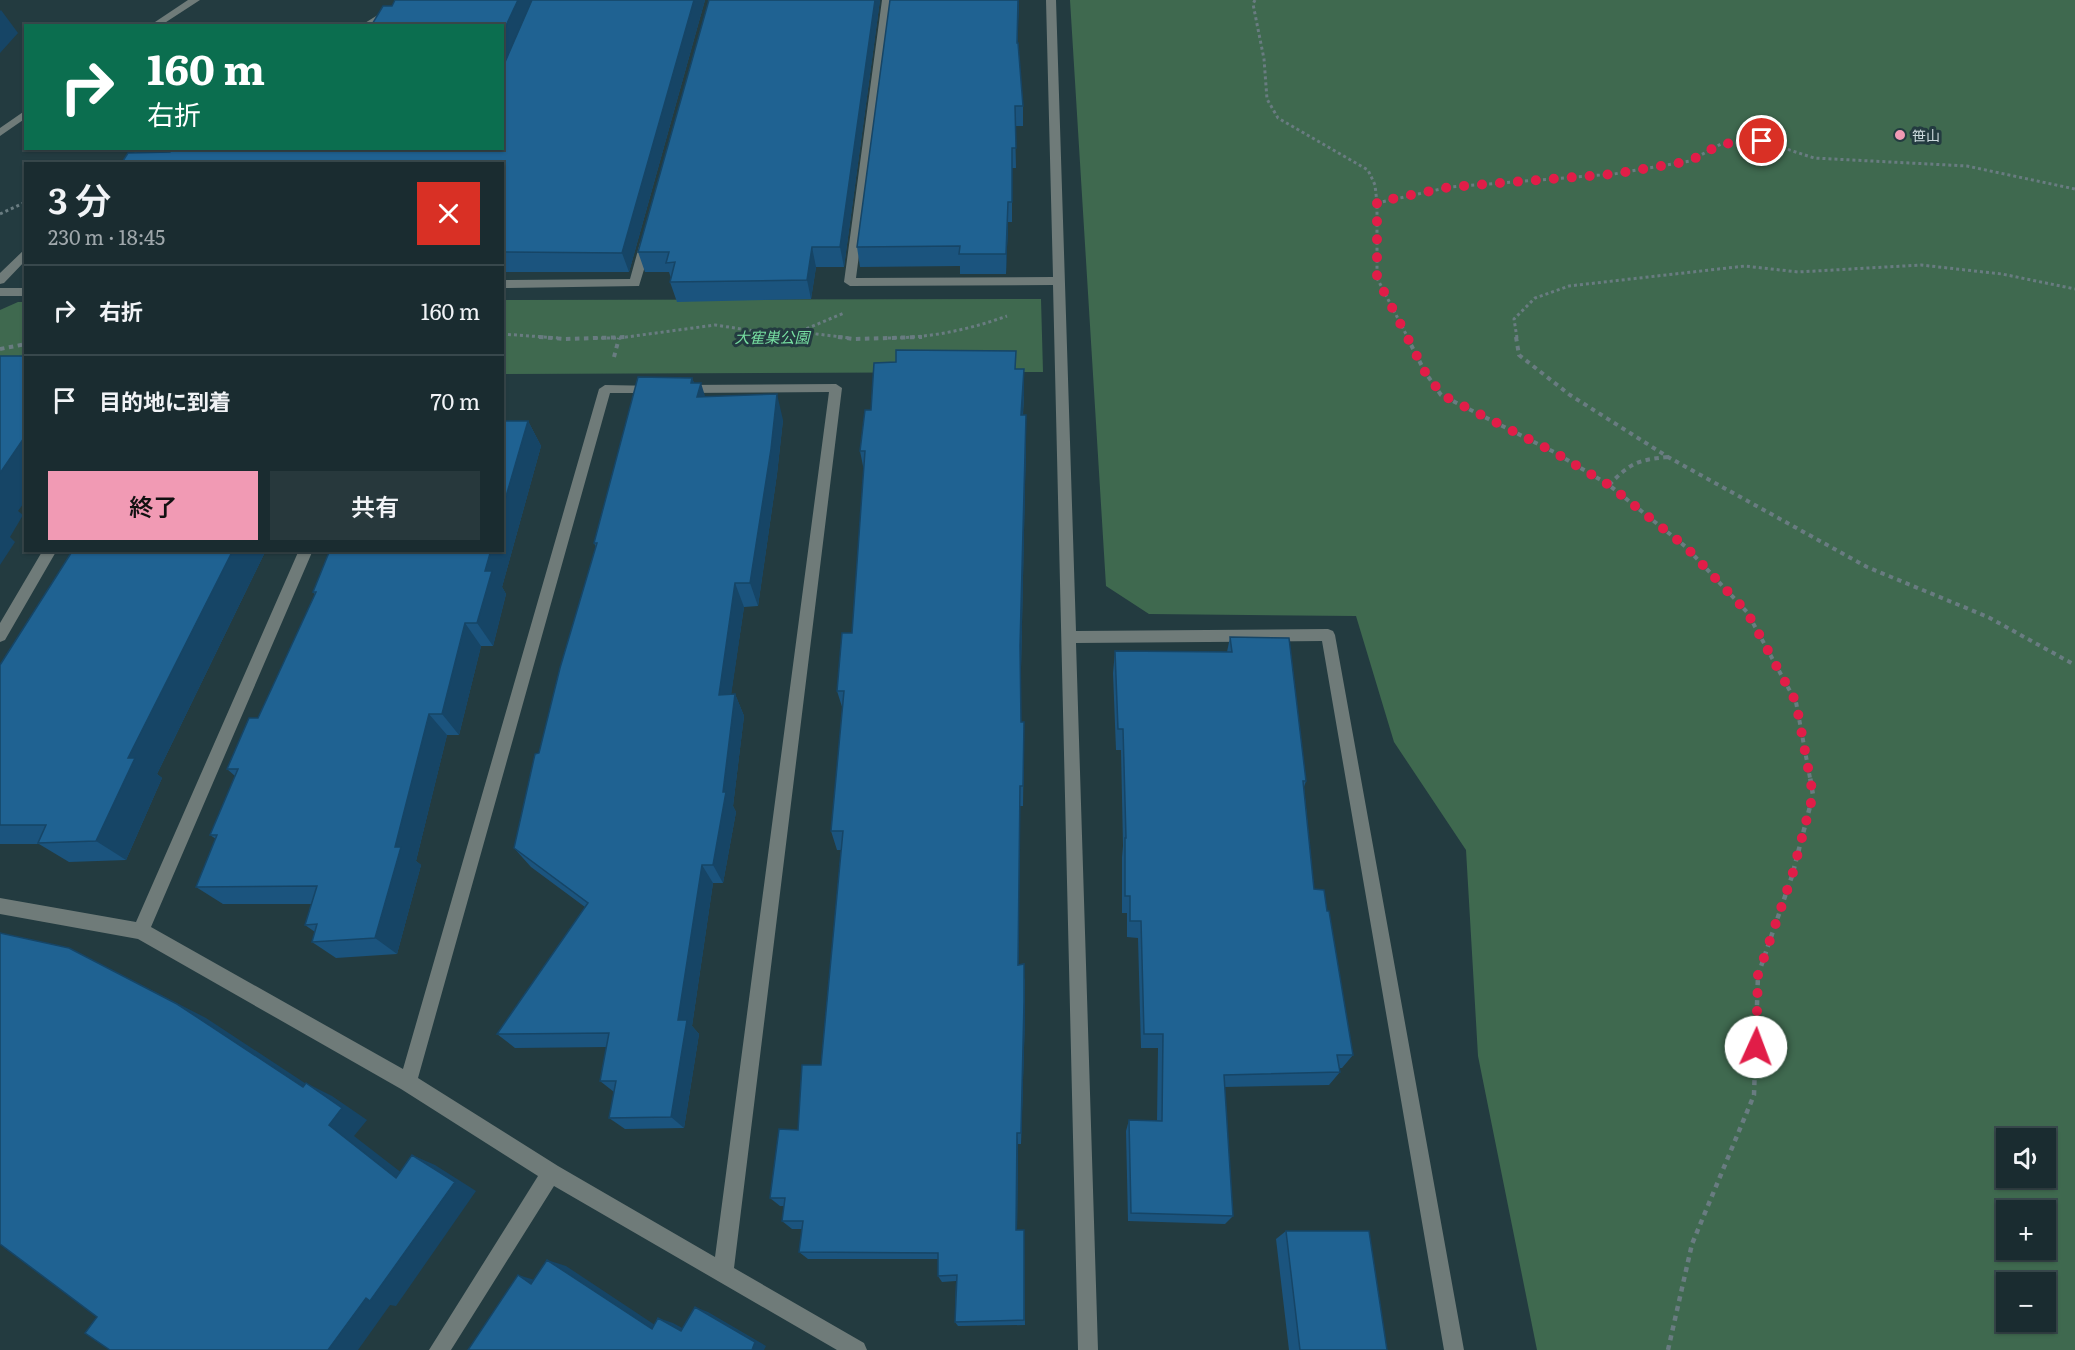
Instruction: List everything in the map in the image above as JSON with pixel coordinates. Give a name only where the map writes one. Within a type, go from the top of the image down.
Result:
[{"type":"street","points":[[156,24],[195,0]]},
{"type":"street","points":[[367,24],[409,0]]},
{"type":"street","points":[[887,0],[850,282],[1059,281]]},
{"type":"street","points":[[1051,0],[1088,1350]]},
{"type":"street","points":[[0,133],[24,115]]},
{"type":"street","points":[[129,162],[144,150]]},
{"type":"street","points":[[504,284],[635,283],[650,226]]},
{"type":"street","points":[[0,280],[24,254]]},
{"type":"street","points":[[0,292],[24,292]]},
{"type":"street","points":[[408,1082],[604,389],[836,388],[723,1274]]},
{"type":"street","points":[[0,636],[49,552]]},
{"type":"street","points":[[141,931],[305,552]]},
{"type":"street","points":[[1068,637],[1328,635],[1454,1350]]},
{"type":"street","points":[[0,906],[141,931],[408,1082],[551,1173],[857,1350]]},
{"type":"street","points":[[439,1350],[551,1173]]},
{"type":"path","points":[[1255,0],[1253,4],[1264,59],[1267,99],[1278,118],[1368,170],[1375,185],[1377,202],[1377,278],[1425,372],[1442,395],[1554,452],[1609,485],[1686,547],[1747,612],[1796,702],[1813,795],[1792,876],[1758,975],[1754,1095],[1692,1244],[1668,1350]]},
{"type":"path","points":[[1377,202],[1450,187],[1614,174],[1690,161],[1721,144],[1762,141],[1814,158],[1967,166],[2075,189]]},
{"type":"path","points":[[0,214],[24,203]]},
{"type":"path","points":[[2075,289],[2002,274],[1921,265],[1798,272],[1745,266],[1569,286],[1536,298],[1514,319],[1519,355],[1570,395],[1668,457],[1867,567],[1988,617],[2075,665]]},
{"type":"path","points":[[504,334],[565,339],[619,338],[715,325],[755,331],[800,332],[854,339],[916,338],[973,328],[1017,313],[1059,281]]},
{"type":"path","points":[[0,349],[24,344]]},
{"type":"path","points":[[1609,485],[1626,467],[1649,459],[1668,457]]},
{"type":"green space","points":[[1070,0],[2075,0],[2075,1350],[1537,1350],[1478,1056],[1466,850],[1394,742],[1356,616],[1149,614],[1106,586]]},
{"type":"green space","name":"大寉巣公園","points":[[1041,299],[1043,372],[504,374],[504,300]]},
{"type":"green space","points":[[18,302],[24,302],[24,376],[0,376],[0,310]]},
{"type":"building","points":[[395,0],[518,0],[504,30],[504,24],[372,24],[383,6],[392,6]]},
{"type":"building","points":[[532,0],[694,0],[622,253],[504,252],[504,162],[122,162],[128,153],[170,152],[172,150],[504,150],[504,64]]},
{"type":"building","points":[[709,0],[875,0],[840,247],[812,247],[807,280],[670,282],[675,262],[666,263],[669,252],[638,252]]},
{"type":"building","points":[[890,0],[1018,0],[1017,43],[1023,106],[1015,106],[1016,148],[1012,148],[1012,202],[1008,202],[1006,254],[959,254],[960,246],[857,247]]},
{"type":"building","points":[[896,350],[1016,351],[1015,369],[1024,369],[1021,415],[1026,415],[1020,646],[1021,722],[1024,722],[1023,786],[1020,786],[1018,965],[1024,964],[1024,1002],[1021,1133],[1017,1133],[1016,1230],[1024,1230],[1024,1320],[955,1322],[957,1275],[938,1276],[938,1253],[799,1252],[803,1221],[782,1221],[785,1198],[770,1198],[779,1129],[798,1130],[802,1065],[821,1065],[843,831],[831,831],[844,691],[837,691],[842,633],[852,633],[865,451],[860,451],[865,410],[871,410],[874,363],[896,362]]},
{"type":"building","points":[[0,356],[24,356],[24,438],[0,473]]},
{"type":"building","points":[[638,377],[692,378],[691,383],[701,383],[697,397],[777,394],[771,449],[750,583],[735,583],[719,695],[735,694],[723,792],[726,792],[713,865],[702,865],[678,1020],[687,1020],[671,1117],[609,1118],[616,1081],[600,1081],[609,1033],[497,1034],[588,903],[514,848],[535,754],[539,753],[560,668],[597,543],[594,543]]},
{"type":"building","points":[[504,421],[528,421],[504,503]]},
{"type":"building","points":[[72,552],[232,552],[128,758],[135,758],[96,841],[38,843],[46,825],[0,825],[0,665]]},
{"type":"building","points":[[329,552],[490,552],[485,571],[492,571],[477,623],[465,623],[442,714],[429,714],[395,847],[401,847],[375,938],[312,942],[317,924],[305,925],[317,886],[196,887],[217,835],[210,835],[238,769],[227,769],[249,718],[258,718],[316,592],[313,592]]},
{"type":"building","points":[[1230,637],[1289,638],[1306,781],[1303,781],[1314,889],[1324,890],[1327,911],[1329,911],[1353,1055],[1337,1055],[1340,1072],[1224,1075],[1233,1216],[1131,1213],[1129,1120],[1162,1121],[1163,1034],[1144,1034],[1141,921],[1130,921],[1130,896],[1125,896],[1123,729],[1118,729],[1115,651],[1232,652]]},
{"type":"building","points":[[0,933],[69,948],[177,1004],[303,1087],[306,1083],[342,1108],[329,1125],[396,1178],[412,1155],[455,1182],[370,1301],[366,1298],[328,1350],[110,1350],[85,1333],[97,1317],[0,1244]]},
{"type":"building","points":[[1286,1231],[1369,1231],[1387,1350],[1300,1350]]},
{"type":"building","points":[[547,1260],[652,1329],[658,1318],[681,1331],[695,1307],[755,1342],[752,1350],[468,1350],[518,1275],[531,1284]]},
{"type":"place","name":"笹山","points":[[1900,135]]},
{"type":"route","points":[[1756,1047],[1758,975],[1792,876],[1813,795],[1796,702],[1747,612],[1686,547],[1609,485],[1554,452],[1442,395],[1425,372],[1377,278],[1377,202],[1450,187],[1614,174],[1690,161],[1721,144],[1762,141]]}]
